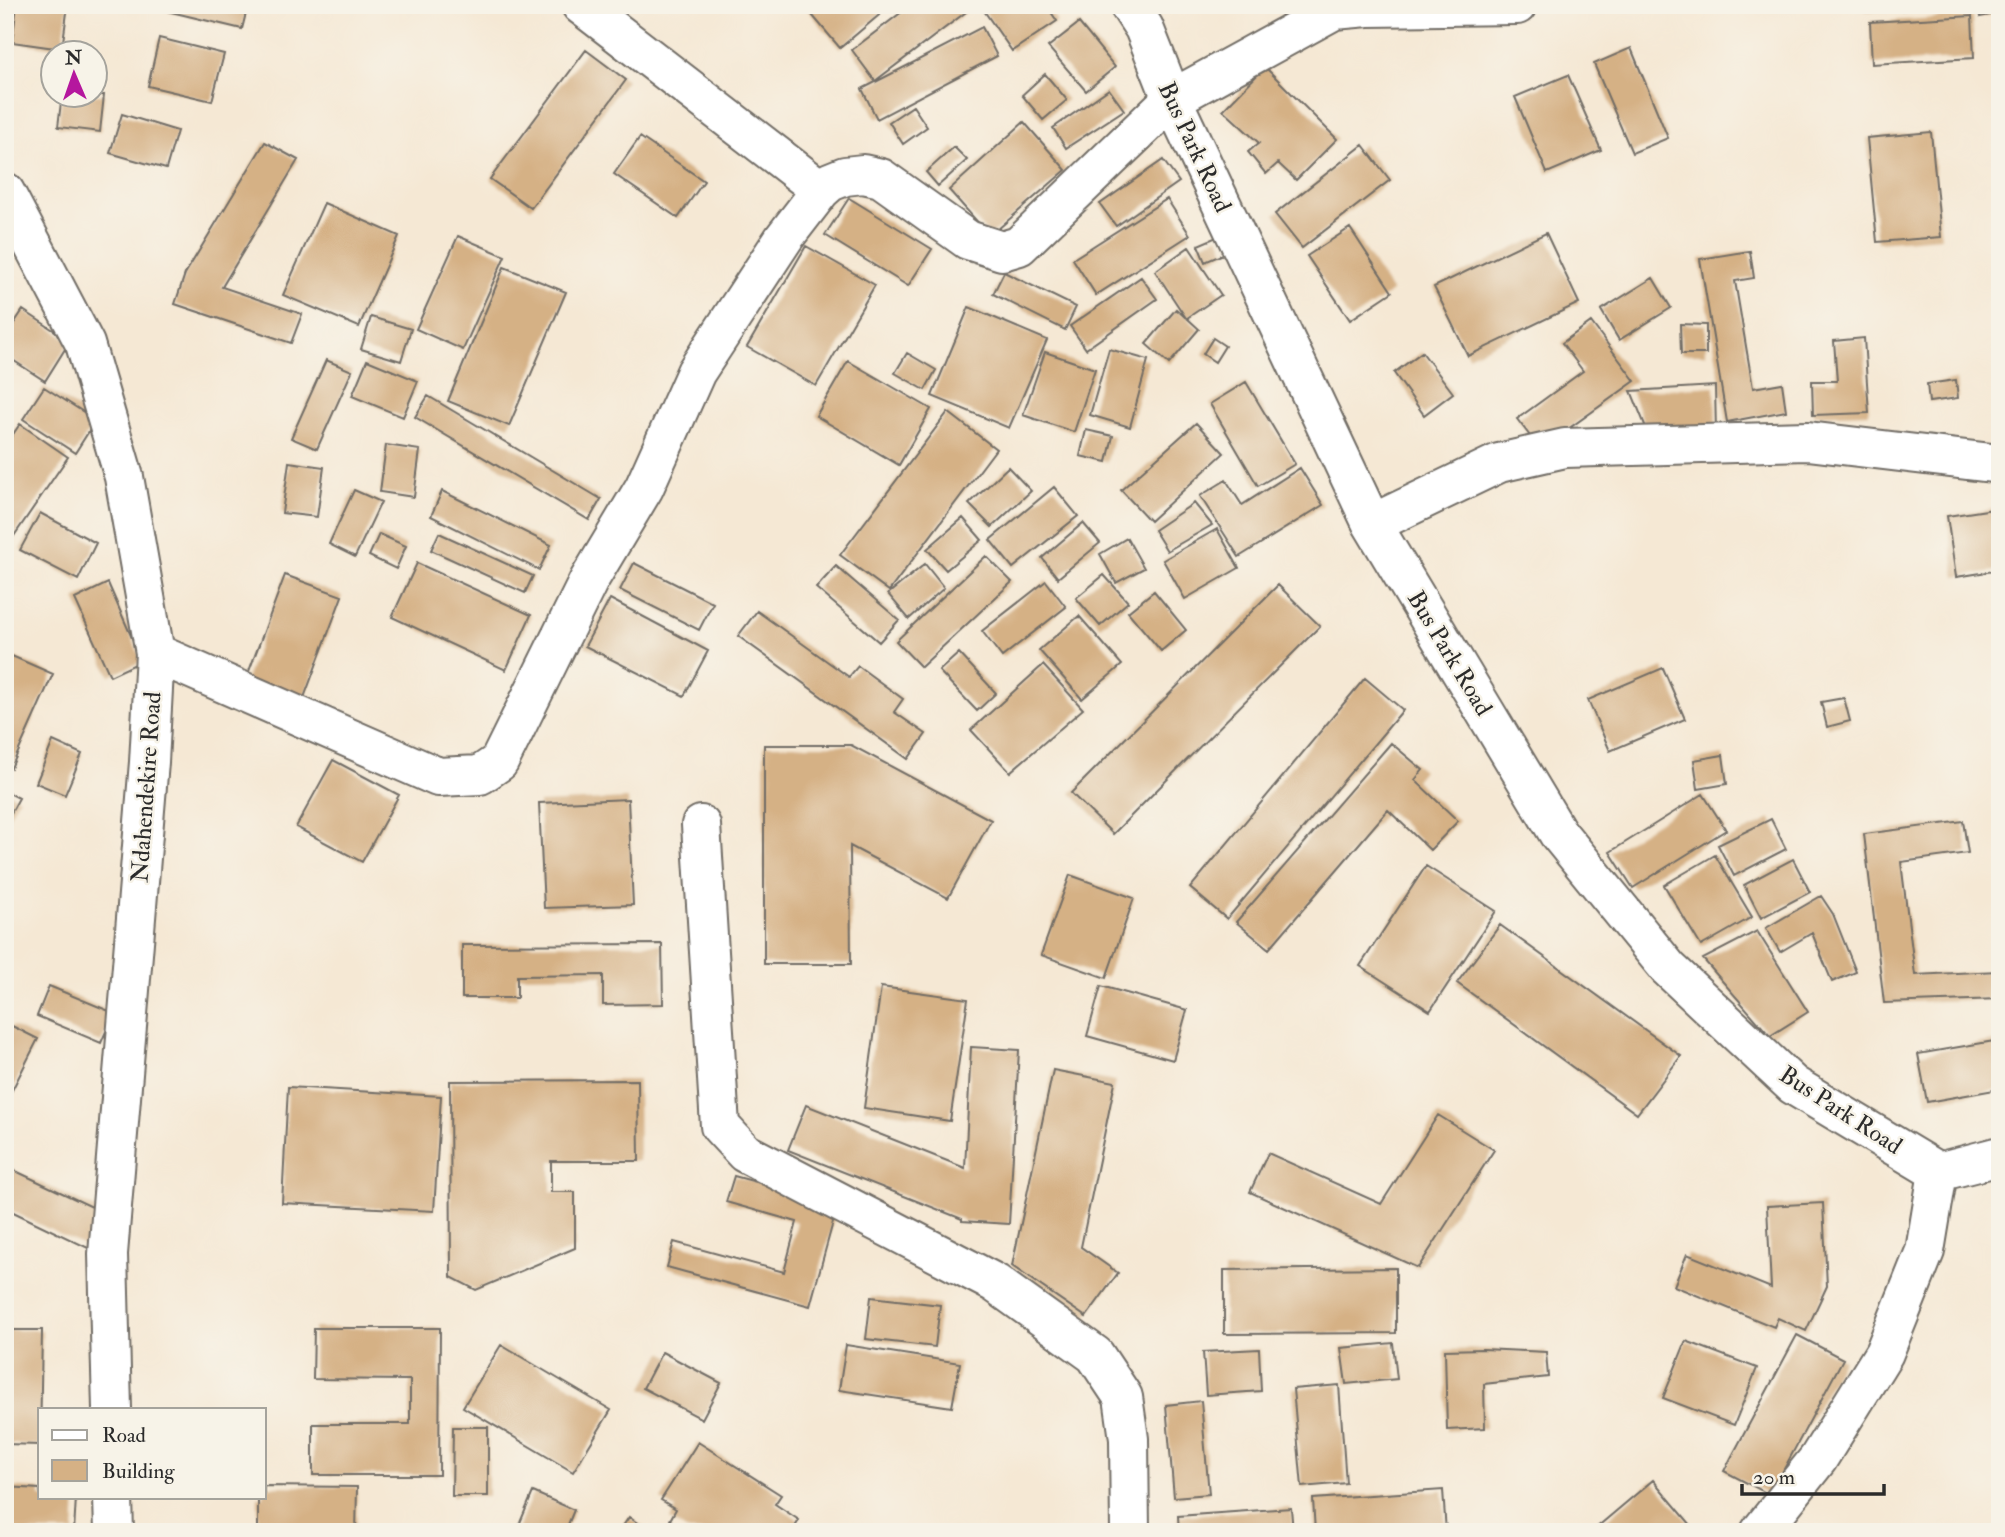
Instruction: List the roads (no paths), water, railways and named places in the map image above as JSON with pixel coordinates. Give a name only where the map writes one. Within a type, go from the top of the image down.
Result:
[{"type":"street","points":[[581,5],[821,190]]},
{"type":"street","name":"Bus Park Road","points":[[1129,5],[1144,28],[1172,99],[1372,524],[1558,833],[1668,968],[1793,1085],[1938,1172]]},
{"type":"street","points":[[155,653],[438,777],[480,775],[499,762],[589,580],[644,488],[696,372],[784,238],[830,182],[845,176],[863,174],[881,178],[968,240],[997,251],[1006,251],[1019,246],[1172,99],[1334,10],[1517,5]]},
{"type":"street","name":"Ndahendekire Road","points":[[5,192],[85,344],[124,477],[155,653],[148,775],[108,1254],[112,1408]]},
{"type":"street","points":[[1372,524],[1499,463],[1565,448],[1808,441],[2000,464]]},
{"type":"street","points":[[701,825],[720,1126],[745,1153],[995,1283],[1095,1354],[1123,1397],[1129,1439],[1130,1532]]},
{"type":"street","points":[[1760,1532],[1818,1459],[1884,1353],[1925,1251],[1938,1172],[2000,1156]]},
{"type":"street","points":[[113,1498],[114,1532]]}]
